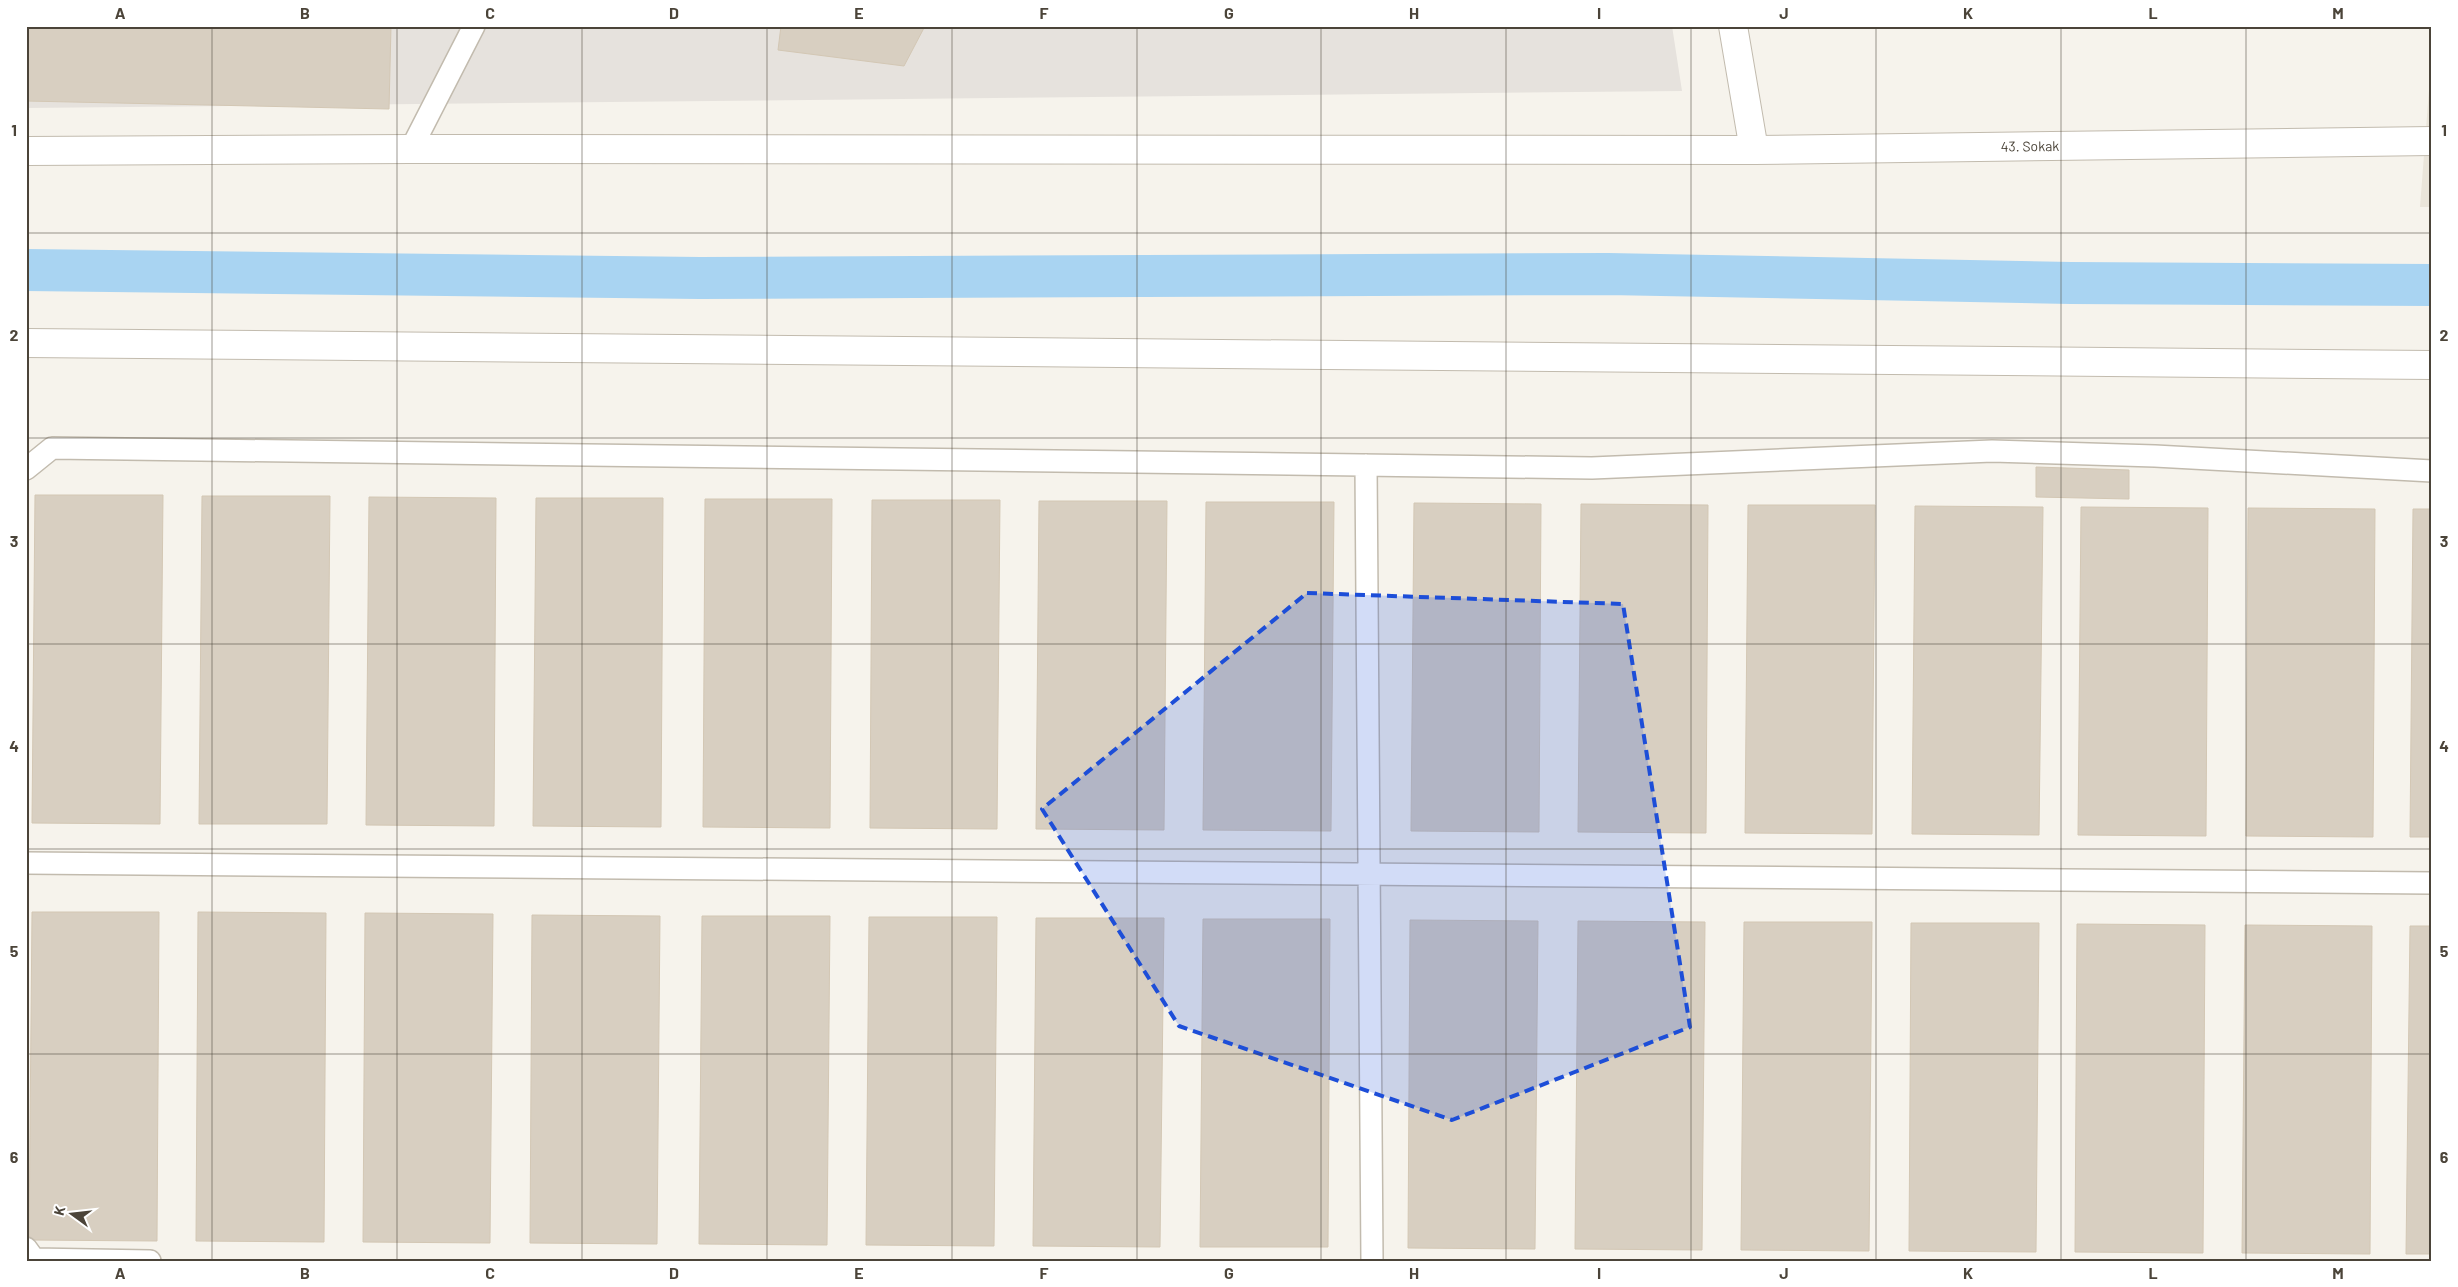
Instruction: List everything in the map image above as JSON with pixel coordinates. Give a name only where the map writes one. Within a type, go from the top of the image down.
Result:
[{"type":"street","points":[[1733,26],[1754,150]]},
{"type":"street","name":"43. Sokak","points":[[26,151],[411,149],[1754,150],[2432,141]]},
{"type":"street","points":[[26,342],[2432,365]]},
{"type":"lane","points":[[411,149],[474,26]]},
{"type":"lane","points":[[26,469],[52,448],[1592,468],[1992,451],[2154,456],[2432,471]]},
{"type":"lane","points":[[1366,465],[1372,1261]]},
{"type":"lane","points":[[26,863],[2432,883]]},
{"type":"lane","points":[[26,1248],[34,1259],[150,1261]]},
{"type":"highlighted area","points":[[1307,593],[1623,604],[1690,1027],[1452,1120],[1179,1026],[1042,809]]},
{"type":"shaded area","points":[[26,26],[1672,26],[1682,91],[26,108]]},
{"type":"shaded area","points":[[2432,51],[2432,207],[2420,207]]},
{"type":"building","points":[[26,26],[391,26],[389,109],[26,101]]},
{"type":"building","points":[[781,26],[925,26],[904,66],[778,50]]},
{"type":"building","points":[[2036,467],[2129,470],[2129,499],[2036,497]]},
{"type":"building","points":[[35,495],[163,495],[160,824],[32,823]]},
{"type":"building","points":[[202,496],[330,496],[327,824],[199,824]]},
{"type":"building","points":[[369,497],[496,498],[494,826],[366,825]]},
{"type":"building","points":[[536,498],[663,498],[661,827],[533,826]]},
{"type":"building","points":[[705,499],[832,499],[830,828],[703,827]]},
{"type":"building","points":[[872,500],[1000,500],[997,829],[870,828]]},
{"type":"building","points":[[1039,501],[1167,501],[1164,830],[1036,829]]},
{"type":"building","points":[[1206,502],[1334,502],[1331,831],[1203,830]]},
{"type":"building","points":[[1414,503],[1541,504],[1539,832],[1411,831]]},
{"type":"building","points":[[1581,504],[1708,505],[1706,833],[1578,832]]},
{"type":"building","points":[[1748,505],[1875,505],[1872,834],[1745,833]]},
{"type":"building","points":[[1915,506],[2043,507],[2039,835],[1912,834]]},
{"type":"building","points":[[2081,507],[2208,508],[2206,836],[2078,835]]},
{"type":"building","points":[[2248,508],[2375,509],[2373,837],[2246,836]]},
{"type":"building","points":[[2413,509],[2432,509],[2432,837],[2410,837]]},
{"type":"building","points":[[32,912],[159,912],[157,1241],[29,1240]]},
{"type":"building","points":[[198,912],[326,913],[324,1242],[196,1241]]},
{"type":"building","points":[[365,913],[493,914],[490,1243],[363,1242]]},
{"type":"building","points":[[532,915],[660,916],[657,1244],[530,1243]]},
{"type":"building","points":[[702,916],[830,916],[827,1245],[699,1244]]},
{"type":"building","points":[[869,917],[997,917],[994,1246],[866,1245]]},
{"type":"building","points":[[1036,918],[1164,918],[1160,1247],[1033,1246]]},
{"type":"building","points":[[1203,919],[1330,919],[1328,1247],[1200,1247]]},
{"type":"building","points":[[1410,920],[1538,921],[1535,1249],[1408,1248]]},
{"type":"building","points":[[1578,921],[1705,922],[1702,1250],[1575,1249]]},
{"type":"building","points":[[1744,922],[1872,922],[1869,1251],[1741,1250]]},
{"type":"building","points":[[1911,923],[2039,923],[2036,1252],[1909,1251]]},
{"type":"building","points":[[2077,924],[2205,925],[2203,1253],[2075,1252]]},
{"type":"building","points":[[2245,925],[2372,926],[2370,1254],[2242,1253]]},
{"type":"building","points":[[2410,926],[2432,926],[2432,1254],[2406,1254]]},
{"type":"waterway","points":[[26,270],[700,278],[1608,274],[2071,283],[2432,285]]}]
